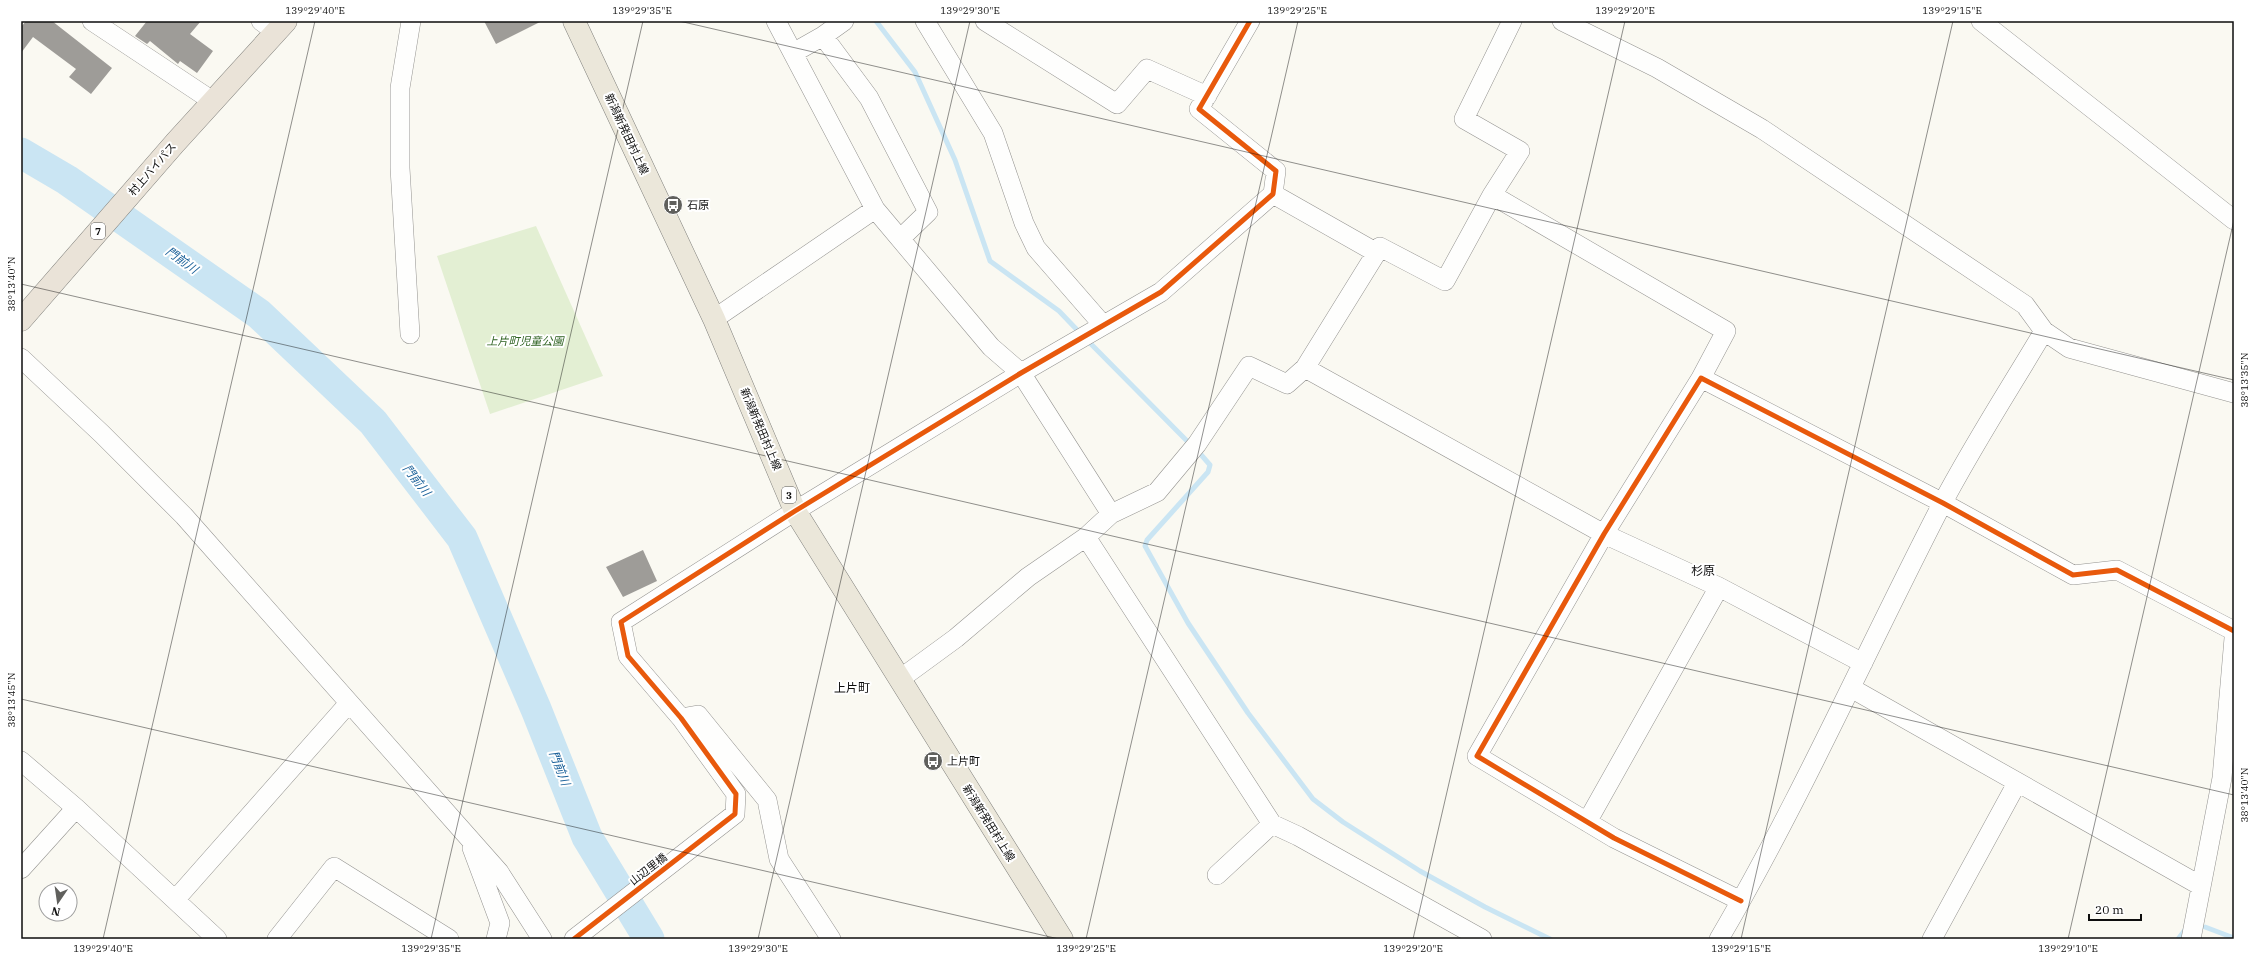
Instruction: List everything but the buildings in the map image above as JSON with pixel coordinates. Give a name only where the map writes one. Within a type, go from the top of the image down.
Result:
[{"type":"highway","name":"村上バイパス","points":[[21,320],[175,143],[214,102],[274,25]]},
{"type":"main road","name":"新潟新発田村上線","points":[[574,21],[714,319],[795,511],[1062,939]]},
{"type":"street","points":[[92,21],[214,102]]},
{"type":"street","points":[[410,334],[400,168],[400,96],[411,21]]},
{"type":"street","points":[[776,21],[875,209],[901,238],[991,347],[1021,373],[1111,514]]},
{"type":"street","points":[[793,53],[823,36],[844,21]]},
{"type":"street","points":[[925,21],[993,133],[1024,223],[1036,248],[1103,326]]},
{"type":"street","points":[[985,21],[1117,104],[1147,69],[1207,96]]},
{"type":"street","points":[[831,939],[779,859],[767,800],[698,715],[681,718],[628,656],[621,622],[795,511],[1021,373],[1160,292],[1273,194],[1276,171],[1199,109],[1250,21]]},
{"type":"street","points":[[900,679],[956,638],[1028,577],[1086,537],[1111,514],[1157,492],[1197,444],[1249,366],[1287,384],[1305,368],[1380,247],[1445,281],[1492,195],[1520,151],[1464,119],[1512,21]]},
{"type":"street","points":[[1562,21],[1657,68],[1762,129],[2025,305],[2044,331],[2069,348],[2234,393]]},
{"type":"street","points":[[1981,21],[2234,220]]},
{"type":"street","points":[[823,36],[869,98],[928,212],[901,238]]},
{"type":"street","points":[[1273,194],[1377,253]]},
{"type":"street","points":[[1492,195],[1726,331],[1701,378],[1604,534],[1477,756],[1614,838],[1741,901]]},
{"type":"street","points":[[714,319],[875,209]]},
{"type":"street","points":[[1719,939],[1741,901],[1851,688],[1943,503],[2044,331]]},
{"type":"street","points":[[21,358],[102,434],[184,516],[499,872],[542,939]]},
{"type":"street","points":[[1305,368],[1604,534],[1719,587],[1863,663]]},
{"type":"street","points":[[1701,378],[1943,503],[2073,575],[2117,570],[2234,631]]},
{"type":"street","points":[[1086,537],[1272,824],[1298,836],[1482,939]]},
{"type":"street","points":[[1587,822],[1719,587]]},
{"type":"street","points":[[2191,939],[2201,886],[2228,780],[2234,638]]},
{"type":"street","points":[[1851,688],[2201,886]]},
{"type":"street","points":[[175,900],[349,702]]},
{"type":"street","name":"山辺里橋","points":[[574,939],[735,814],[736,794],[681,718]]},
{"type":"street","points":[[21,761],[76,808],[217,939]]},
{"type":"street","points":[[1932,939],[2017,783]]},
{"type":"street","points":[[21,869],[76,808]]},
{"type":"street","points":[[1217,875],[1272,824]]},
{"type":"street","points":[[468,837],[500,923],[496,939]]},
{"type":"street","points":[[277,939],[334,867],[449,939]]},
{"type":"green space","name":"上片町児童公園","points":[[536,226],[603,376],[490,414],[437,256]]},
{"type":"waterway","points":[[876,21],[915,72],[955,160],[990,261],[1059,311],[1081,334]]},
{"type":"waterway","name":"門前川","points":[[21,153],[67,180],[259,314],[373,422],[462,538],[536,709],[587,837],[649,939]]},
{"type":"waterway","points":[[1087,340],[1191,445]]},
{"type":"waterway","points":[[1197,450],[1210,465],[1208,472],[1147,540],[1145,546],[1188,623],[1248,713],[1313,799],[1343,822],[1420,871],[1485,907],[1550,939]]},
{"type":"waterway","points":[[2205,927],[2234,938]]},
{"type":"waterway","points":[[2178,939],[2185,930]]},
{"type":"cycle path","points":[[574,939],[735,814],[736,794],[681,718],[628,656],[621,622],[795,511],[1021,373],[1161,292],[1273,194],[1276,171],[1199,109],[1250,21]]},
{"type":"cycle path","points":[[1741,901],[1614,838],[1477,756],[1604,534],[1701,378],[1943,503],[2073,575],[2117,570],[2234,631]]},
{"type":"place","name":"石原","points":[[673,205]]},
{"type":"place","name":"上片町","points":[[933,761]]},
{"type":"district","name":"杉原","points":[[1703,570]]},
{"type":"district","name":"上片町","points":[[852,687]]}]
